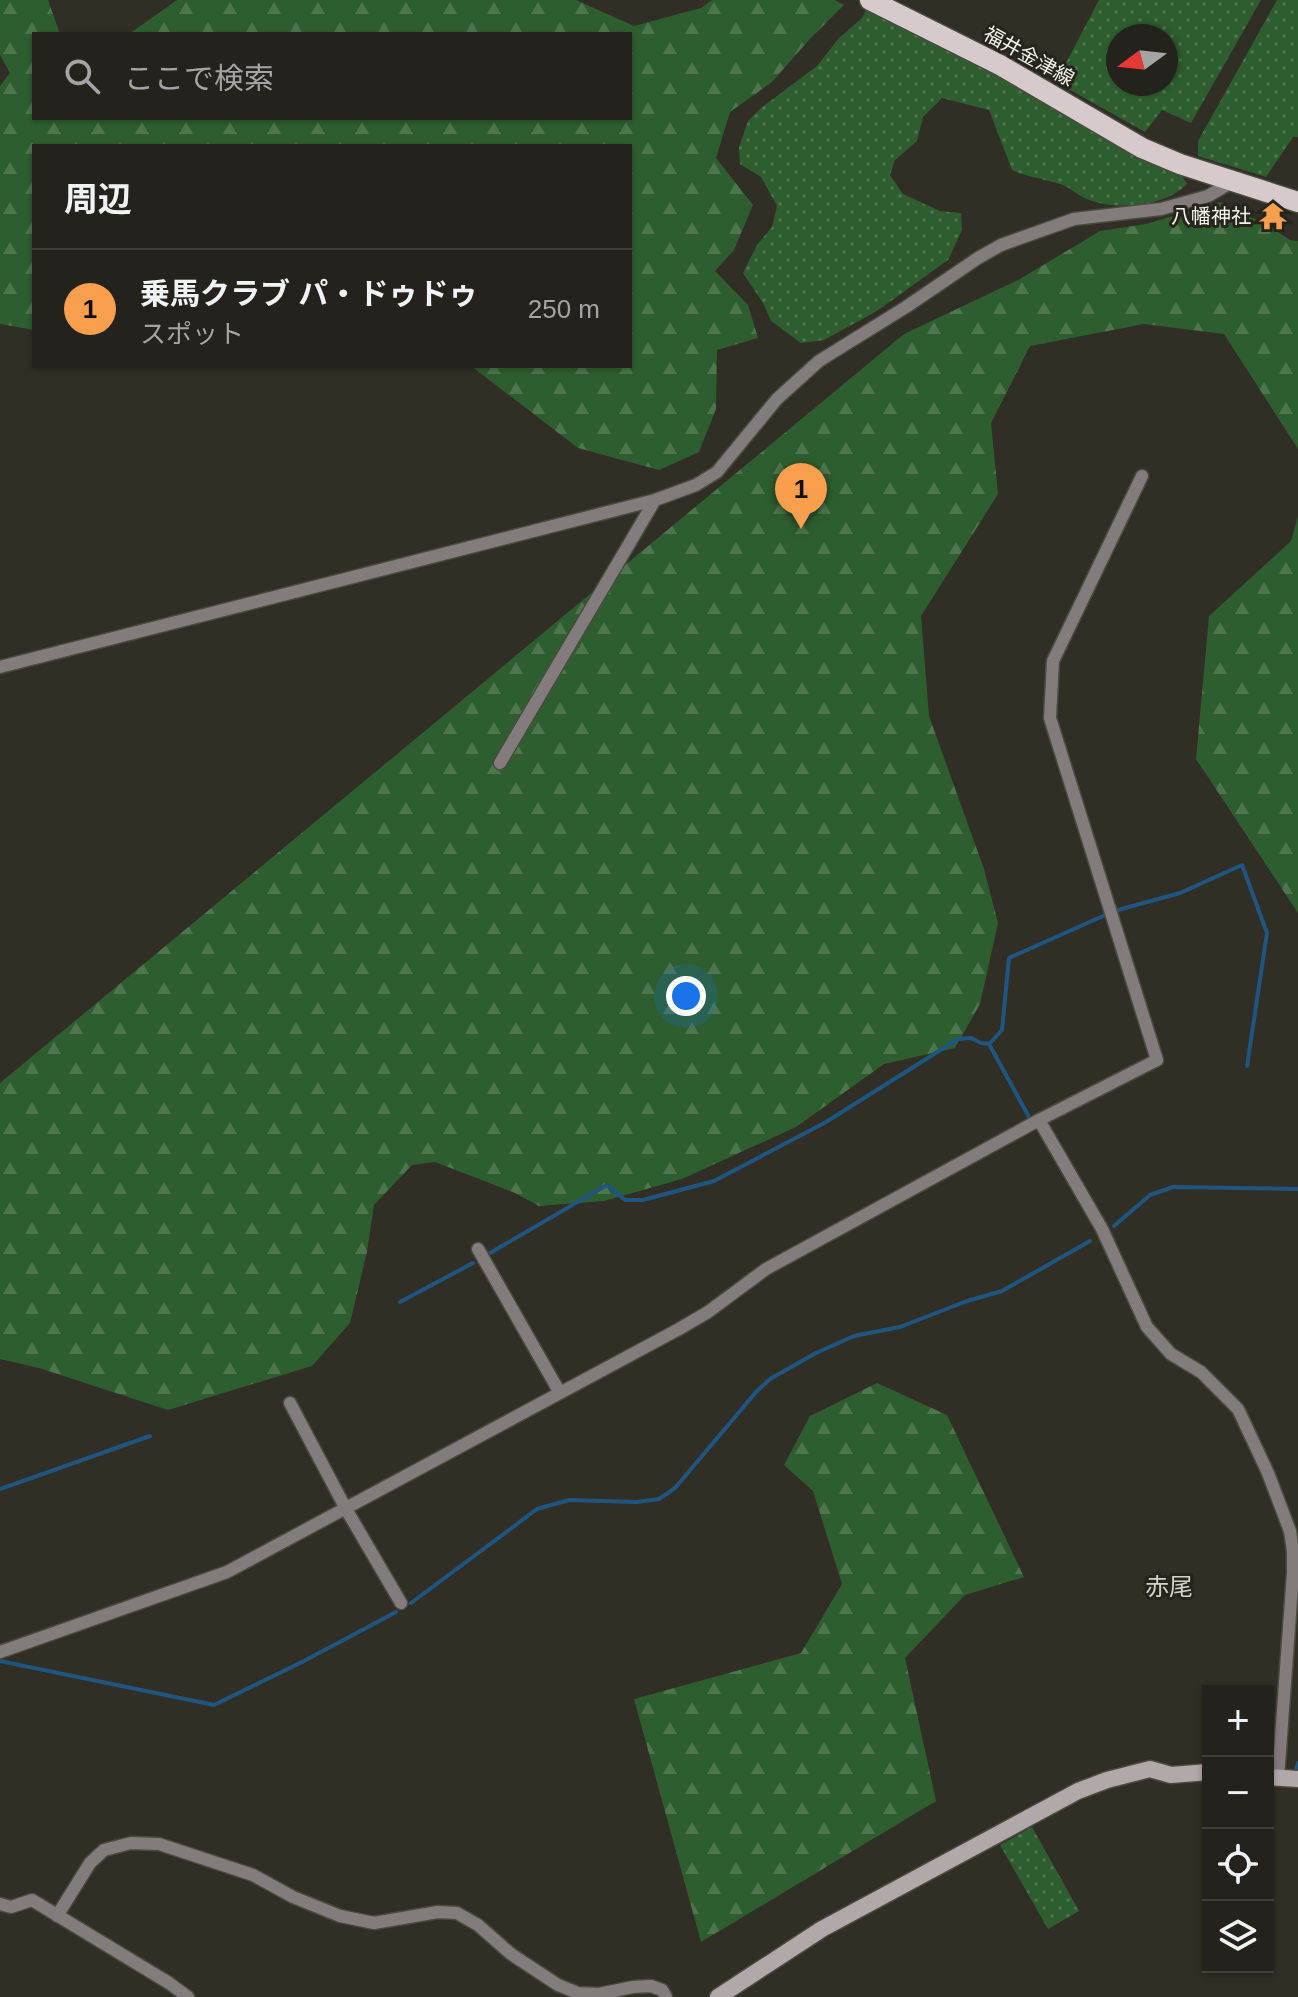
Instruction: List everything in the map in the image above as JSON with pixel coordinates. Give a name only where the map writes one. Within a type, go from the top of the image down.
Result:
[{"type":"main road","name":"福井金津線","points":[[870,0],[1000,65],[1142,148],[1180,164],[1298,202]]},
{"type":"street","points":[[0,667],[655,500],[696,485],[717,472],[777,399],[819,361],[978,258],[1001,245],[1074,219],[1161,209],[1208,196],[1232,182]]},
{"type":"street","points":[[0,1652],[227,1572],[708,1312],[766,1269],[1039,1120],[1157,1060],[1050,718],[1053,661],[1142,476]]},
{"type":"street","points":[[500,763],[655,500]]},
{"type":"street","points":[[1039,1120],[1102,1229],[1147,1327],[1171,1354],[1201,1372],[1238,1409],[1268,1473],[1290,1531],[1293,1573],[1274,1767]]},
{"type":"street","points":[[478,1249],[560,1393]]},
{"type":"street","points":[[290,1403],[346,1509],[401,1603]]},
{"type":"street","points":[[718,1997],[822,1929],[1078,1791],[1150,1769],[1171,1775],[1202,1772]]},
{"type":"street","points":[[1274,1777],[1298,1779]]},
{"type":"street","points":[[57,1916],[90,1863],[104,1850],[131,1843],[159,1844],[253,1875],[293,1897],[340,1916],[374,1923],[438,1912],[457,1913],[478,1925],[511,1954],[558,1985],[578,1993],[599,1994],[651,1986],[662,1990],[666,1997]]},
{"type":"street","points":[[0,1904],[11,1907],[32,1900],[188,1997]]},
{"type":"green space","points":[[0,0],[48,0],[59,32],[32,32],[32,120],[632,120],[632,32],[132,32],[177,0],[576,0],[634,26],[701,8],[712,0],[835,0],[844,5],[772,82],[730,112],[716,158],[753,205],[734,250],[715,271],[748,305],[758,338],[717,350],[716,409],[699,452],[659,470],[578,448],[474,368],[632,368],[632,144],[32,144],[32,330],[0,324],[0,86],[10,73],[0,55]]},
{"type":"green space","points":[[1099,0],[1261,0],[1191,123],[1162,110],[1145,132],[1056,82]]},
{"type":"green space","points":[[1277,0],[1298,0],[1298,137],[1293,137],[1266,177],[1198,156],[1198,141]]},
{"type":"green space","points":[[866,10],[956,52],[1160,167],[1181,174],[1187,184],[1166,198],[1139,205],[1098,203],[1064,185],[1012,170],[989,110],[942,98],[923,117],[917,141],[895,160],[890,175],[903,194],[940,211],[961,213],[962,230],[948,260],[877,311],[824,340],[801,343],[771,321],[743,273],[757,245],[772,227],[777,206],[761,177],[740,164],[739,147],[748,121],[817,66]]},
{"type":"green space","points":[[1220,202],[1290,240],[1298,241],[1298,449],[1224,334],[1144,324],[1030,346],[991,423],[998,494],[921,616],[929,716],[984,869],[998,923],[980,1004],[955,1048],[884,1064],[796,1127],[682,1179],[604,1201],[539,1206],[515,1193],[435,1162],[412,1165],[374,1205],[367,1252],[350,1323],[312,1366],[168,1410],[39,1368],[0,1359],[0,1083],[904,334],[1020,279],[1100,231],[1146,224]]},
{"type":"green space","points":[[1298,516],[1298,913],[1196,759],[1209,616],[1291,541]]},
{"type":"green space","points":[[877,1383],[947,1415],[1024,1577],[965,1595],[905,1658],[936,1801],[701,1942],[634,1699],[801,1653],[842,1584],[813,1491],[784,1465],[810,1416]]},
{"type":"green space","points":[[1032,1827],[1079,1911],[1048,1929],[1000,1845]]},
{"type":"waterway","points":[[1118,910],[1180,893],[1242,865],[1267,933],[1247,1066]]},
{"type":"waterway","points":[[490,1253],[607,1185],[625,1200],[643,1200],[714,1181],[826,1122],[958,1039],[971,1038],[989,1044],[1002,1030],[1009,958],[1103,916]]},
{"type":"waterway","points":[[989,1044],[1029,1117]]},
{"type":"waterway","points":[[1114,1226],[1150,1195],[1173,1187],[1298,1189]]},
{"type":"waterway","points":[[411,1603],[537,1509],[569,1500],[637,1502],[659,1499],[675,1488],[756,1392],[770,1379],[816,1353],[854,1336],[900,1327],[1002,1291],[1090,1241]]},
{"type":"waterway","points":[[400,1302],[473,1263]]},
{"type":"waterway","points":[[0,1489],[150,1436]]},
{"type":"waterway","points":[[0,1661],[214,1705],[396,1612]]},
{"type":"waterway","points":[[1298,1763],[1298,1770]]},
{"type":"place","name":"八幡神社","points":[[1273,216]]},
{"type":"place","name":"乗馬クラブ パ・ドゥドゥ","points":[[801,529]]},
{"type":"district","name":"赤尾","points":[[1169,1586]]}]
